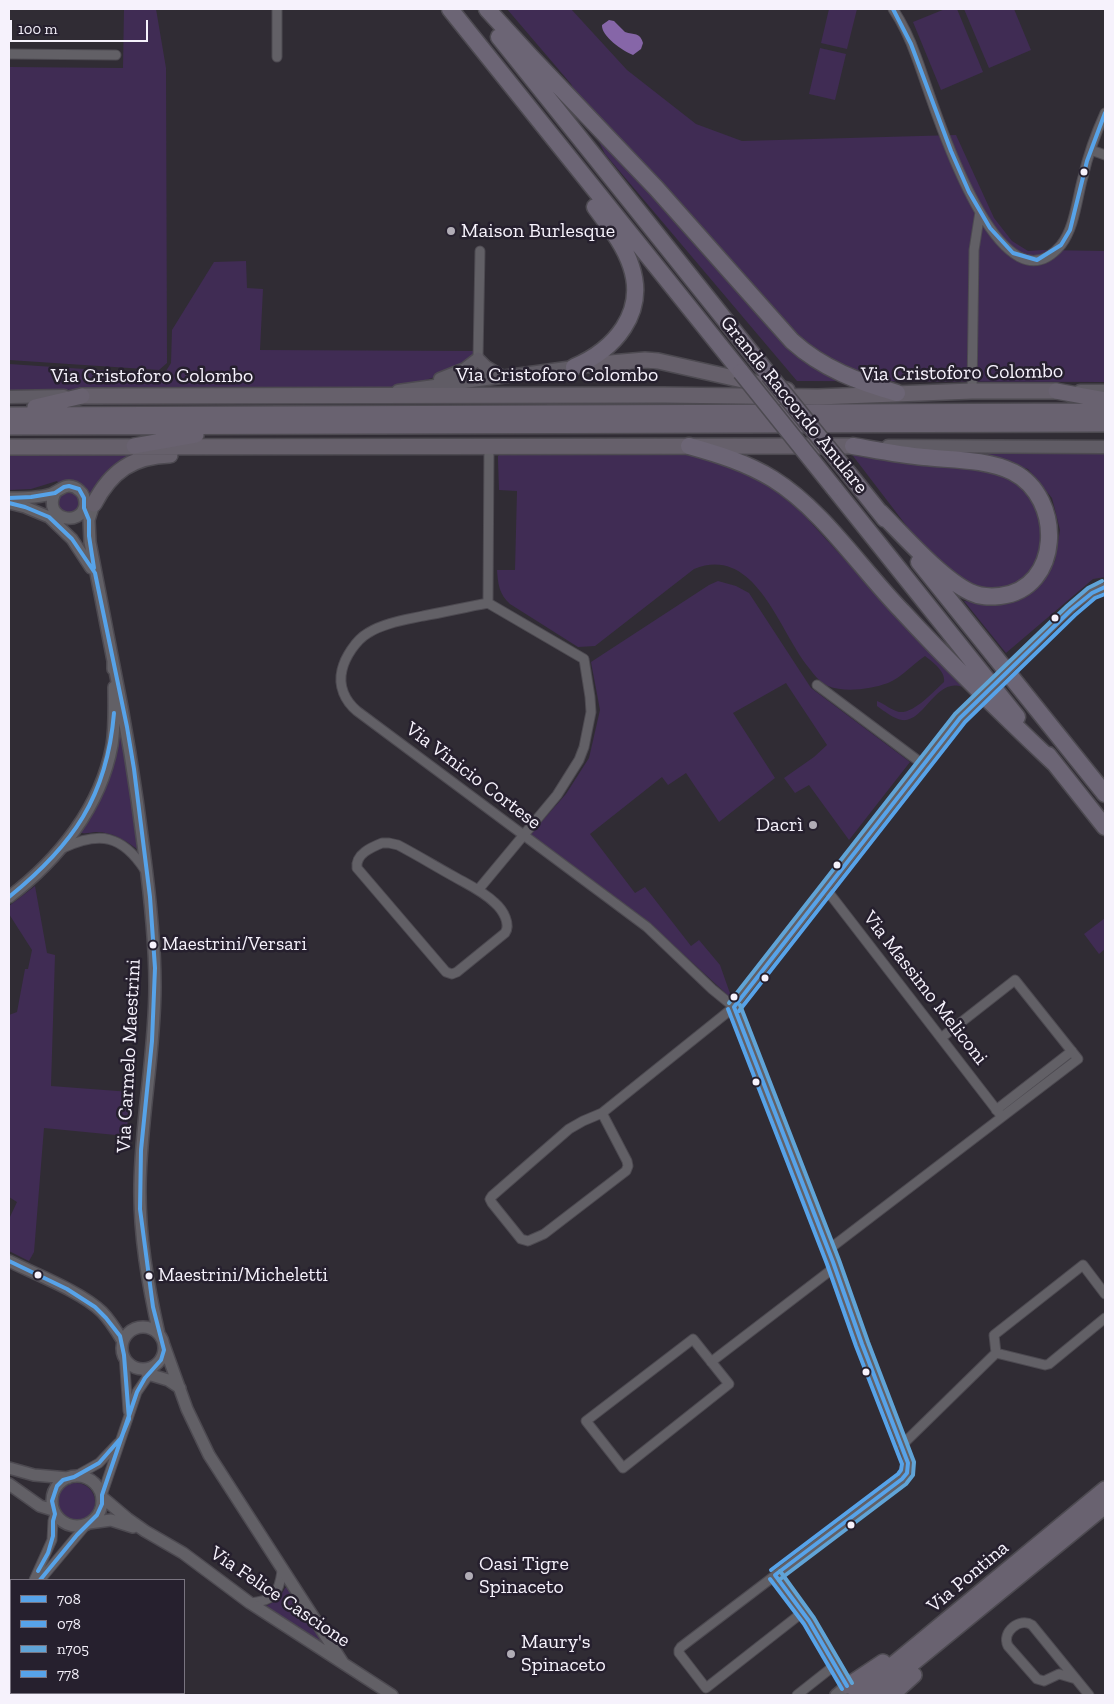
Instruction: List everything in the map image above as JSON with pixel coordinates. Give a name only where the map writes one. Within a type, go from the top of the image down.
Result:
[{"type":"highway","name":"Grande Raccordo Anulare","points":[[450,9],[1105,828]]},
{"type":"highway","name":"Grande Raccordo Anulare","points":[[476,9],[1105,794]]},
{"type":"highway","points":[[487,9],[531,58],[656,188],[792,341],[813,358],[831,369],[897,393]]},
{"type":"highway","points":[[552,136],[577,180],[622,247],[630,262],[634,280],[632,307],[620,332],[607,348],[597,356],[574,367]]},
{"type":"highway","points":[[1056,391],[1105,400]]},
{"type":"highway","points":[[9,413],[82,396]]},
{"type":"highway","name":"Via Cristoforo Colombo","points":[[9,413],[1105,411]]},
{"type":"highway","points":[[9,428],[1105,424]]},
{"type":"highway","points":[[134,446],[193,435],[252,433],[278,426]]},
{"type":"highway","points":[[689,446],[717,453],[754,468],[774,479],[794,495],[835,536],[931,642],[999,712],[1054,763]]},
{"type":"highway","points":[[853,446],[995,466],[1014,473],[1028,483],[1044,507],[1049,522],[1047,551],[1036,575],[1024,588],[1005,595],[991,597],[977,595],[963,588],[946,575],[880,512]]},
{"type":"highway","name":"Via Pontina","points":[[874,1695],[1105,1489]]},
{"type":"highway","name":"Via Pontina","points":[[995,1589],[1105,1506]]},
{"type":"highway","points":[[846,1692],[906,1648],[995,1589]]},
{"type":"highway","points":[[892,1695],[949,1643],[995,1589]]},
{"type":"main road","points":[[423,386],[456,373],[478,359],[501,376]]},
{"type":"main road","points":[[364,395],[574,367],[658,360],[818,397]]},
{"type":"main road","name":"Via Cristoforo Colombo","points":[[9,397],[364,395],[818,397],[972,391],[1105,391]]},
{"type":"main road","points":[[89,506],[116,473],[128,465],[145,458],[168,455],[343,454],[361,452],[378,446]]},
{"type":"main road","points":[[9,447],[1105,447]]},
{"type":"street","points":[[277,9],[277,58]]},
{"type":"street","points":[[894,9],[909,38],[942,131],[980,212],[1002,244],[1016,256],[1025,260],[1032,260],[1049,254],[1060,245],[1070,228],[1091,150],[1105,113]]},
{"type":"street","points":[[9,54],[116,55]]},
{"type":"street","points":[[1091,150],[1105,155]]},
{"type":"street","points":[[972,391],[974,250],[980,212]]},
{"type":"street","points":[[478,359],[480,251]]},
{"type":"street","points":[[478,890],[561,789],[581,755],[591,707],[584,659],[488,603],[489,446]]},
{"type":"street","points":[[9,498],[55,493],[69,486],[79,489],[89,506],[90,542],[113,661],[114,728],[110,751],[97,790],[79,823],[63,848],[9,897]]},
{"type":"street","points":[[55,493],[53,498],[55,517],[95,573]]},
{"type":"street","points":[[9,503],[55,517],[72,518],[77,517],[89,506]]},
{"type":"street","points":[[602,1113],[626,1158],[628,1166],[626,1171],[544,1234],[528,1241],[521,1239],[492,1203],[491,1198],[572,1127],[602,1113],[734,1008],[746,990],[960,718],[1076,605],[1092,593],[1105,587]]},
{"type":"street","name":"Via Vinicio Cortese","points":[[488,603],[402,620],[370,631],[348,654],[343,666],[341,682],[347,700],[357,711],[646,928],[734,1008]]},
{"type":"street","name":"Via Carmelo Maestrini","points":[[113,661],[134,769],[152,920],[155,987],[151,1057],[142,1141],[140,1202],[144,1247],[159,1334]]},
{"type":"street","points":[[817,685],[924,765]]},
{"type":"street","points":[[114,728],[120,722],[127,727]]},
{"type":"street","points":[[63,848],[86,839],[109,839],[120,844],[133,854],[147,873]]},
{"type":"street","points":[[382,843],[389,843],[401,847],[478,890],[498,906],[507,922],[508,929],[503,936],[457,972],[450,974],[437,964],[358,870],[356,865],[361,855],[371,848],[382,843]]},
{"type":"street","name":"Via Massimo Meliconi","points":[[826,889],[999,1114]]},
{"type":"street","points":[[828,1250],[1075,1055],[1015,980],[941,1038]]},
{"type":"street","points":[[734,1008],[908,1460],[908,1470],[902,1479],[681,1647],[679,1650],[680,1655],[706,1688],[802,1612]]},
{"type":"street","points":[[9,1261],[91,1303],[105,1315],[122,1340]]},
{"type":"street","points":[[996,1353],[994,1335],[1083,1265],[1105,1294]]},
{"type":"street","points":[[711,1362],[835,1267]]},
{"type":"street","points":[[996,1353],[1049,1364],[1105,1318]]},
{"type":"street","points":[[129,1419],[122,1340],[130,1331],[140,1327],[150,1328],[159,1334],[187,1409],[209,1455],[343,1663]]},
{"type":"street","points":[[693,1339],[711,1362],[729,1384],[622,1468],[586,1421],[693,1339]]},
{"type":"street","points":[[41,1579],[99,1512],[102,1496],[137,1392],[149,1370],[162,1357],[164,1346]]},
{"type":"street","points":[[902,1445],[996,1353]]},
{"type":"street","points":[[124,1355],[130,1363],[149,1370],[180,1388]]},
{"type":"street","points":[[34,1579],[51,1546],[54,1512],[52,1501],[55,1490],[60,1483],[104,1459],[121,1438]]},
{"type":"street","points":[[9,1468],[34,1475],[86,1478],[93,1482],[102,1496]]},
{"type":"street","points":[[9,1484],[40,1506],[54,1512],[68,1524],[77,1526],[88,1524]]},
{"type":"street","name":"Via Felice Cascione","points":[[102,1496],[124,1516],[145,1531],[183,1553],[250,1603],[392,1695]]},
{"type":"street","name":"Via Felice Cascione","points":[[88,1524],[111,1520],[145,1531]]},
{"type":"street","points":[[250,1603],[264,1601],[275,1594],[281,1583],[282,1571]]},
{"type":"street","points":[[775,1574],[802,1612],[834,1665],[846,1692]]},
{"type":"street","points":[[1076,1679],[1059,1674],[1044,1681],[1037,1679],[1008,1646],[1007,1634],[1018,1624],[1029,1623],[1042,1636],[1089,1695]]},
{"type":"street","points":[[796,1695],[834,1665]]},
{"type":"shaded area","points":[[124,9],[156,9],[166,68],[167,363],[159,370],[9,360],[9,67],[123,68]]},
{"type":"shaded area","points":[[507,9],[571,9],[627,70],[696,124],[742,141],[956,135],[994,218],[1012,241],[1028,251],[1105,251],[1105,382],[797,381],[605,154],[571,84]]},
{"type":"shaded area","points":[[829,9],[857,9],[847,49],[821,43]]},
{"type":"shaded area","points":[[945,9],[957,9],[983,72],[941,90],[913,22]]},
{"type":"shaded area","points":[[964,9],[1014,9],[1031,50],[989,68]]},
{"type":"shaded area","points":[[609,20],[614,21],[625,32],[636,34],[640,37],[643,43],[641,49],[633,55],[613,43],[605,34],[602,25]]},
{"type":"shaded area","points":[[820,48],[846,54],[835,100],[809,94]]},
{"type":"shaded area","points":[[246,261],[247,288],[263,289],[260,350],[474,351],[471,357],[464,363],[443,374],[392,388],[9,390],[9,364],[159,374],[166,371],[171,363],[172,330],[214,262]]},
{"type":"shaded area","points":[[152,450],[93,498],[59,484],[57,481],[31,489],[9,490],[9,455],[136,453]]},
{"type":"shaded area","points":[[850,452],[994,472],[1016,482],[1033,495],[1045,543],[1026,579],[1001,591],[976,589],[925,550]]},
{"type":"shaded area","points":[[967,452],[1105,453],[1105,577],[1093,579],[1006,653],[964,601],[990,603],[1021,597],[1042,582],[1055,561],[1060,530],[1052,498],[1028,469]]},
{"type":"shaded area","points":[[502,453],[684,455],[720,461],[742,470],[773,490],[801,512],[962,687],[953,686],[945,688],[917,715],[910,719],[902,720],[877,706],[877,701],[896,711],[905,712],[917,706],[944,682],[943,675],[938,668],[925,656],[888,683],[850,690],[828,686],[811,671],[764,596],[750,580],[734,569],[716,565],[694,569],[595,646],[578,647],[510,604],[501,593],[497,570],[515,570],[517,491],[499,490],[498,456]]},
{"type":"shaded area","points":[[68,490],[79,495],[80,507],[71,514],[60,511],[58,503],[59,496]]},
{"type":"shaded area","points":[[718,581],[736,586],[749,593],[811,688],[910,762],[849,840],[809,785],[795,793],[784,778],[814,757],[827,745],[786,683],[733,713],[775,778],[719,822],[686,773],[668,785],[662,777],[590,834],[635,893],[645,887],[691,946],[699,940],[720,965],[732,999],[645,919],[530,835],[566,794],[589,758],[600,710],[591,662]]},
{"type":"shaded area","points":[[121,727],[137,849],[108,833],[80,832],[118,729]]},
{"type":"shaded area","points":[[35,886],[47,953],[55,955],[51,1086],[131,1092],[126,1136],[44,1128],[34,1252],[29,1261],[9,1251],[9,1219],[17,1202],[9,1197],[9,1015],[17,1012],[25,969],[28,969],[32,950],[9,914],[9,906]]},
{"type":"shaded area","points":[[1105,918],[1105,949],[1099,954],[1084,934]]},
{"type":"shaded area","points":[[76,1483],[90,1488],[95,1502],[90,1516],[76,1521],[62,1516],[57,1502],[62,1488]]},
{"type":"shaded area","points":[[287,1587],[320,1641],[266,1606],[279,1599]]},
{"type":"transit line","name":"778","points":[[893,9],[911,44],[951,151],[969,192],[990,228],[1013,253],[1037,260],[1061,245],[1070,230],[1087,161],[1105,113]]},
{"type":"transit line","name":"708","points":[[9,498],[55,493],[69,486],[79,489],[84,498],[84,508],[89,520],[89,536],[94,568]]},
{"type":"transit line","name":"708","points":[[9,503],[25,507],[49,517],[72,539],[95,573],[134,769],[150,897],[155,968],[152,1041],[141,1150],[140,1209],[153,1307],[164,1350],[161,1360],[145,1378],[137,1392],[97,1515],[77,1535],[41,1579]]},
{"type":"transit line","name":"n705","points":[[729,1003],[955,714],[1067,606],[1088,588],[1102,581]]},
{"type":"transit line","name":"708","points":[[734,1007],[960,718],[1071,610],[1092,593],[1105,587]]},
{"type":"transit line","name":"078","points":[[739,1011],[965,722],[1075,615],[1095,598],[1105,594]]},
{"type":"transit line","name":"708","points":[[9,897],[32,878],[51,858],[69,838],[83,817],[95,794],[104,770],[114,713]]},
{"type":"transit line","name":"n705","points":[[740,1005],[839,1260],[914,1462],[913,1475],[906,1484],[779,1580]]},
{"type":"transit line","name":"708","points":[[734,1007],[833,1262],[908,1463],[907,1473],[902,1479],[775,1575]]},
{"type":"transit line","name":"078","points":[[728,1009],[902,1464],[898,1474],[771,1570]]},
{"type":"transit line","name":"708","points":[[9,1261],[67,1289],[95,1307],[120,1336],[124,1355],[129,1419],[121,1438],[99,1463],[74,1477],[63,1480],[57,1486],[52,1501],[55,1514],[53,1536],[48,1553],[38,1571]]},
{"type":"transit line","name":"n705","points":[[780,1571],[814,1618],[852,1683]]},
{"type":"transit line","name":"708","points":[[775,1575],[809,1621],[847,1686]]},
{"type":"transit line","name":"078","points":[[770,1579],[804,1624],[842,1689]]},
{"type":"place","name":"Maison Burlesque","points":[[451,231]]},
{"type":"place","name":"Dacrì","points":[[813,825]]},
{"type":"place","name":"Maestrini/Versari","points":[[153,945]]},
{"type":"place","name":"Maestrini/Micheletti","points":[[149,1276]]},
{"type":"place","name":"Oasi Tigre Spinaceto","points":[[469,1576]]},
{"type":"place","name":"Maury's Spinaceto","points":[[511,1654]]}]
